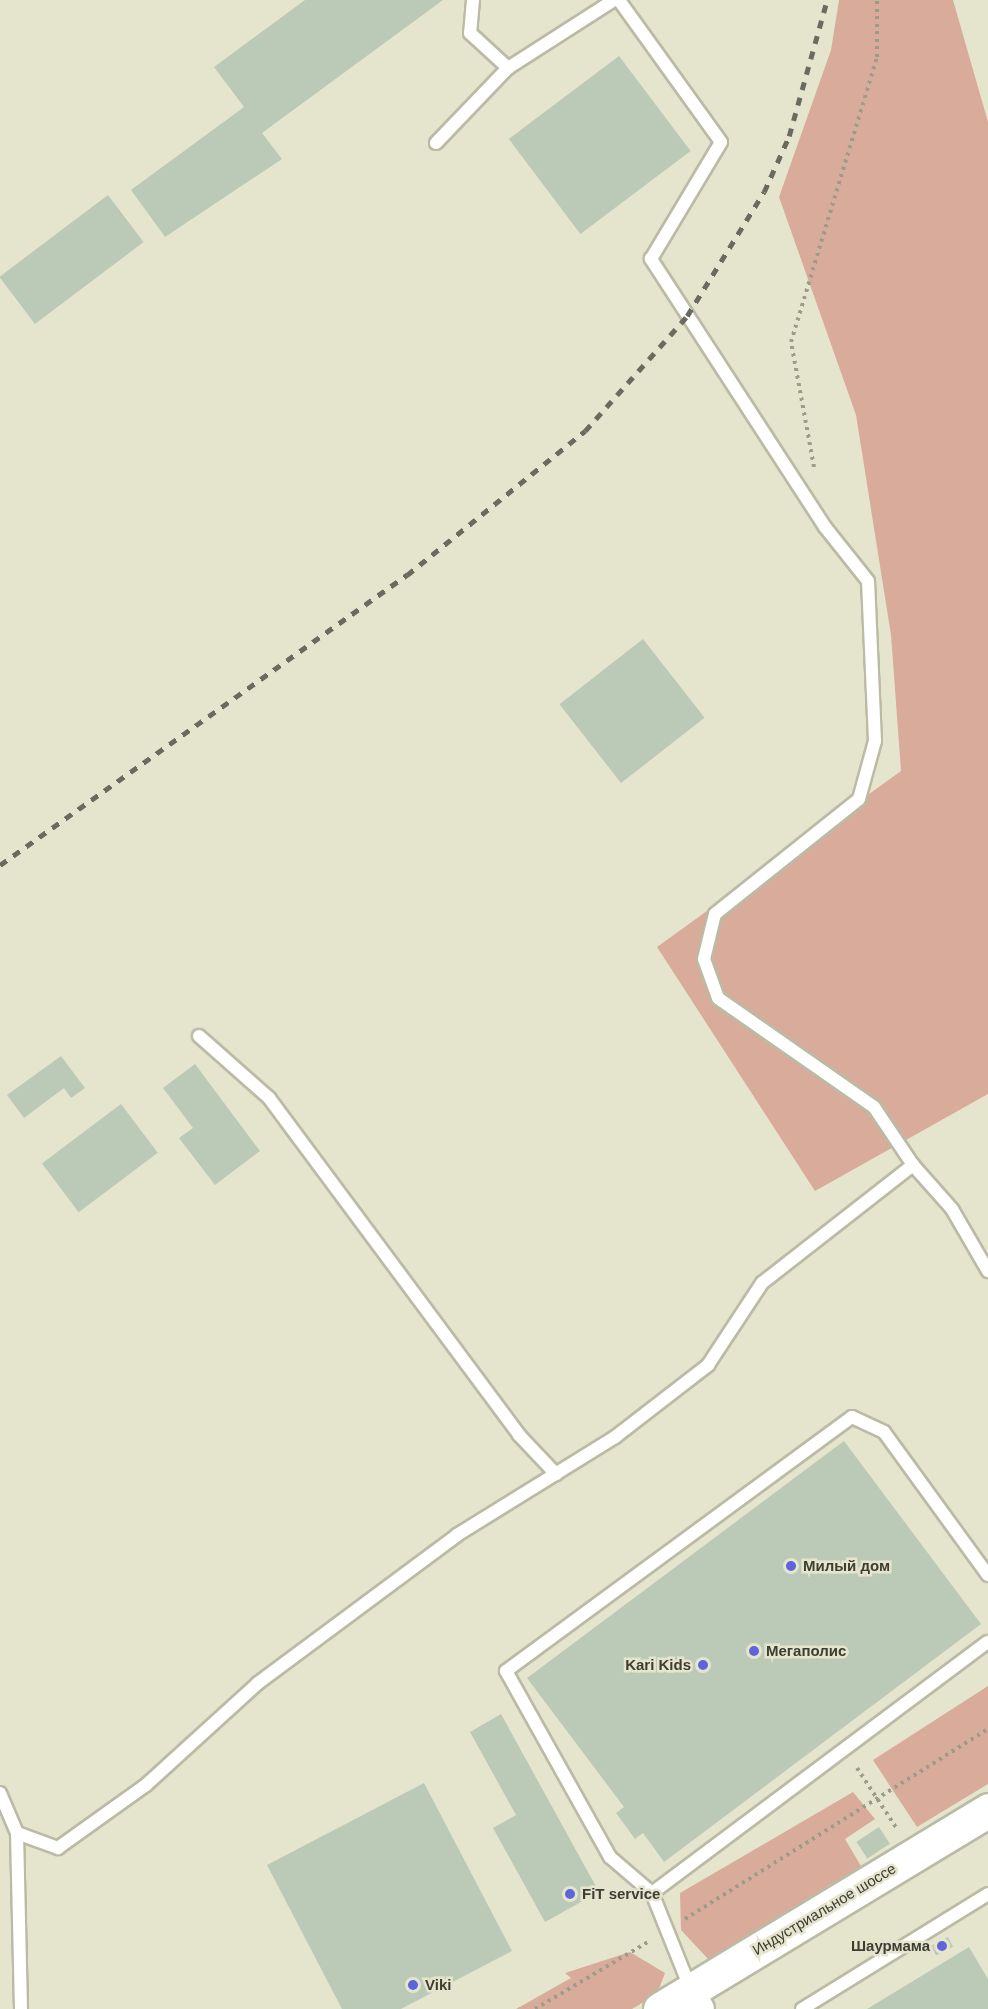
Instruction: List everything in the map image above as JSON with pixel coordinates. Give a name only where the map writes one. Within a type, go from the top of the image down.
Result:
[{"type":"main road","name":"Индустриальное шоссе","points":[[660,2009],[696,1999],[914,1854],[988,1810]]},
{"type":"lane","points":[[473,0],[470,33],[508,68]]},
{"type":"lane","points":[[436,143],[508,68],[614,0]]},
{"type":"lane","points":[[619,0],[721,142],[651,259],[825,527],[868,581],[875,741],[859,800],[716,914],[704,959],[718,998],[874,1107],[913,1165],[952,1209],[988,1271]]},
{"type":"lane","points":[[200,1036],[269,1098],[519,1436],[556,1474]]},
{"type":"lane","points":[[17,1833],[58,1848],[147,1785],[258,1683],[458,1535],[615,1437],[708,1365],[762,1283],[913,1165]]},
{"type":"lane","points":[[696,1999],[665,1931],[652,1893],[610,1857],[506,1671],[852,1418],[884,1432],[988,1575]]},
{"type":"lane","points":[[652,1893],[988,1642]]},
{"type":"lane","points":[[0,1793],[17,1833],[21,2009]]},
{"type":"lane","points":[[802,2009],[988,1894]]},
{"type":"path","points":[[825,527],[791,342],[877,57],[877,0]]},
{"type":"path","points":[[535,2009],[877,1800],[988,1729]]},
{"type":"path","points":[[845,1749],[914,1854]]},
{"type":"shaded area","points":[[839,0],[953,0],[988,122],[988,1094],[815,1191],[657,947],[901,771],[891,635],[856,415],[779,197],[831,50]]},
{"type":"shaded area","points":[[988,1686],[988,1784],[917,1827],[873,1760]]},
{"type":"shaded area","points":[[853,1792],[875,1819],[845,1839],[861,1866],[709,1960],[681,1930],[680,1893]]},
{"type":"shaded area","points":[[630,1952],[665,1973],[657,1994],[632,2009],[516,2009],[571,1978],[565,1973]]},
{"type":"building","points":[[305,0],[443,0],[262,133],[282,159],[165,237],[131,190],[244,107],[214,67]]},
{"type":"building","points":[[619,56],[691,151],[580,234],[509,139]]},
{"type":"building","points":[[108,195],[144,242],[35,324],[0,276]]},
{"type":"building","points":[[643,639],[705,718],[621,783],[559,704]]},
{"type":"building","points":[[61,1056],[85,1088],[71,1098],[64,1088],[24,1118],[7,1095]]},
{"type":"building","points":[[195,1064],[260,1151],[215,1185],[179,1138],[193,1128],[163,1088]]},
{"type":"building","points":[[121,1104],[158,1153],[79,1212],[42,1164]]},
{"type":"building","name":"Мегаполис","points":[[844,1441],[981,1624],[664,1862],[643,1833],[635,1839],[616,1813],[624,1807],[527,1678]]},
{"type":"building","points":[[501,1714],[599,1892],[545,1922],[493,1828],[516,1815],[470,1732]]},
{"type":"building","points":[[424,1783],[512,1951],[401,2009],[342,2009],[267,1865]]},
{"type":"building","points":[[879,1827],[890,1844],[867,1858],[856,1842]]},
{"type":"building","name":"Шаурмама","points":[[948,1937],[953,1947],[936,1955],[931,1946]]},
{"type":"building","points":[[969,1947],[988,1979],[988,2009],[867,2009]]},
{"type":"railway","points":[[0,865],[407,575],[585,431],[687,316],[764,192],[789,136],[827,0]]},
{"type":"place","name":"Милый дом","points":[[791,1566]]},
{"type":"place","name":"Мегаполис","points":[[754,1651]]},
{"type":"place","name":"Kari Kids","points":[[703,1665]]},
{"type":"place","name":"FiT service","points":[[570,1894]]},
{"type":"place","name":"Шаурмама","points":[[942,1946]]},
{"type":"place","name":"Viki","points":[[413,1985]]}]
